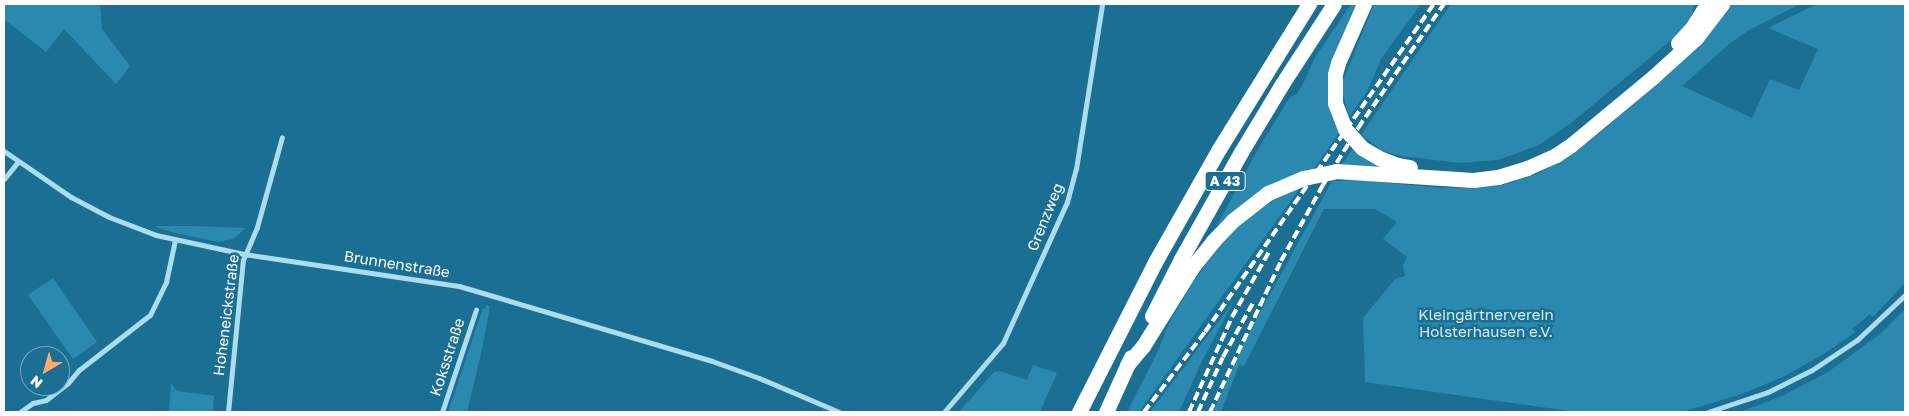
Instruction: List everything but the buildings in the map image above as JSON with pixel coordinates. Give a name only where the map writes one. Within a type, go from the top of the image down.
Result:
[{"type":"highway","name":"A 43","points":[[1079,412],[1155,262],[1219,149],[1309,4]]},
{"type":"highway","name":"A 43","points":[[1106,412],[1127,365],[1181,259],[1282,84],[1334,4]]},
{"type":"highway","points":[[1364,4],[1343,48],[1335,74],[1335,104],[1346,129],[1362,148],[1379,158],[1397,165],[1455,172],[1493,170],[1521,161],[1552,147],[1588,121],[1683,38],[1699,11],[1707,4]]},
{"type":"highway","points":[[1127,365],[1143,346],[1193,266],[1232,221],[1257,200],[1292,182],[1336,171],[1473,180],[1498,176],[1527,168],[1556,155],[1571,145],[1653,77],[1696,38],[1722,4]]},
{"type":"street","name":"Grenzweg","points":[[944,412],[1003,343],[1067,202],[1076,169],[1102,4]]},
{"type":"street","name":"Hoheneickstraße","points":[[228,412],[244,254],[257,227],[282,137]]},
{"type":"street","name":"Brunnenstraße","points":[[4,150],[50,184],[97,211],[141,230],[175,240],[244,254],[460,286],[719,364],[839,412]]},
{"type":"street","points":[[4,180],[18,162]]},
{"type":"street","points":[[20,412],[33,403],[46,400],[68,383],[79,370],[150,315],[166,282],[175,240]]},
{"type":"street","points":[[1708,412],[1768,392],[1812,370],[1857,340],[1905,295]]},
{"type":"street","name":"Koksstraße","points":[[442,412],[476,310]]},
{"type":"green space","points":[[4,4],[100,4],[102,29],[130,66],[116,84],[64,29],[46,52],[4,19]]},
{"type":"green space","points":[[1351,4],[1357,4],[1336,51],[1340,131],[1314,169],[1250,198],[1216,227],[1257,151],[1290,97],[1297,94],[1314,59]]},
{"type":"green space","points":[[1374,4],[1421,4],[1381,59],[1368,90],[1349,117],[1343,94],[1343,81]]},
{"type":"green space","points":[[1451,4],[1694,4],[1692,16],[1680,35],[1670,41],[1571,123],[1539,145],[1498,160],[1460,163],[1401,156],[1383,151],[1361,135]]},
{"type":"green space","name":"Kleingärtnerverein Holsterhausen e.V.","points":[[1729,4],[1800,4],[1749,30],[1729,44],[1682,86],[1752,118],[1770,79],[1799,90],[1818,49],[1768,28],[1817,4],[1905,4],[1905,283],[1873,317],[1870,314],[1852,329],[1855,332],[1822,355],[1783,377],[1742,394],[1682,412],[1576,412],[1365,382],[1363,318],[1395,279],[1405,276],[1403,266],[1407,257],[1383,239],[1397,222],[1375,209],[1324,209],[1244,366],[1239,365],[1221,412],[1213,412],[1244,342],[1332,181],[1357,180],[1442,188],[1484,187],[1503,185],[1537,174],[1571,155],[1590,141],[1667,76],[1708,33]]},
{"type":"green space","points":[[1353,148],[1380,165],[1381,167],[1342,165]]},
{"type":"green space","points":[[1300,188],[1139,412],[1127,412],[1157,353],[1170,321],[1194,281],[1220,244],[1250,216],[1274,200]]},
{"type":"green space","points":[[156,226],[246,228],[233,239],[218,242],[175,233]]},
{"type":"green space","points":[[53,278],[97,342],[73,359],[70,355],[70,346],[64,346],[28,295]]},
{"type":"green space","points":[[1234,301],[1202,361],[1179,412],[1150,412]]},
{"type":"green space","points":[[486,305],[490,306],[467,412],[448,412],[483,308],[485,309]]},
{"type":"green space","points":[[1905,309],[1905,412],[1740,412],[1782,396],[1828,372],[1880,334]]},
{"type":"green space","points":[[1033,365],[1057,373],[1040,412],[959,412],[994,372],[1000,371],[1027,380]]},
{"type":"green space","points":[[171,383],[177,391],[214,396],[213,412],[169,412]]},
{"type":"railway","points":[[1144,412],[1205,332],[1434,4]]},
{"type":"railway","points":[[1210,412],[1281,261],[1323,185],[1358,128],[1444,4]]},
{"type":"railway","points":[[1189,412],[1232,317],[1269,252]]},
{"type":"railway","points":[[1198,412],[1223,357],[1254,301]]}]
